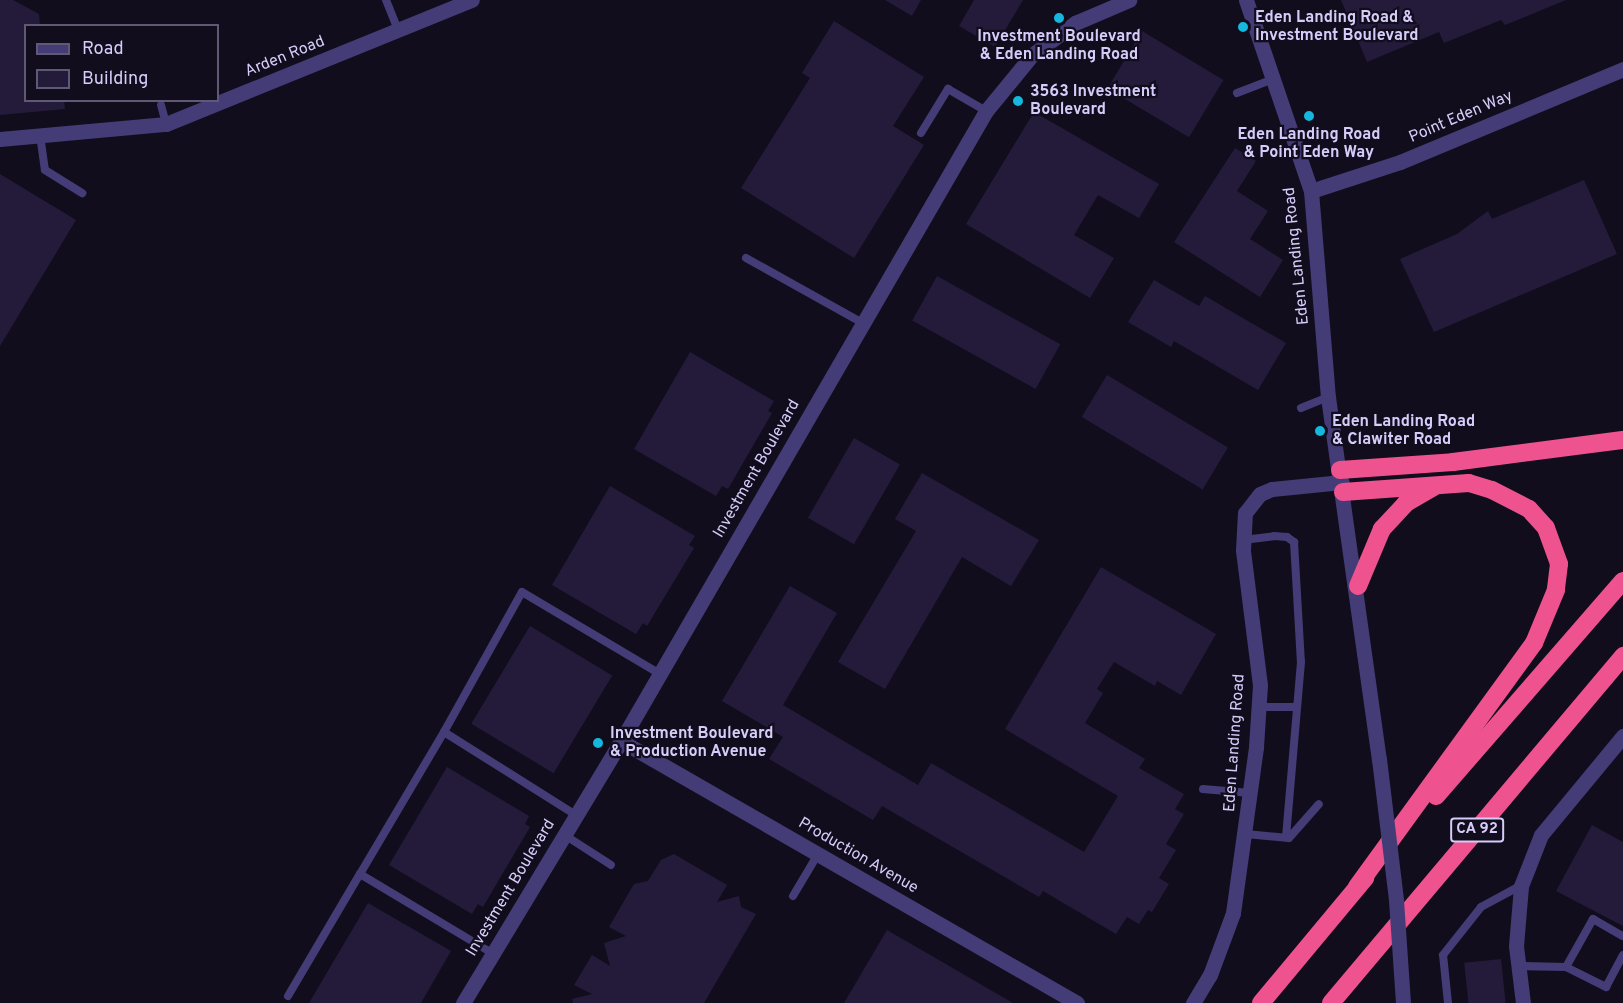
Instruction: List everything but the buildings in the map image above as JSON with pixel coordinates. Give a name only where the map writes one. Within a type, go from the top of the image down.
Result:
[{"type":"highway","points":[[1342,481],[1453,462],[1623,440]]},
{"type":"highway","points":[[1342,481],[1469,483],[1529,509],[1546,528],[1559,564],[1556,590],[1534,643],[1357,887]]},
{"type":"highway","points":[[1358,586],[1382,529],[1406,503],[1438,484]]},
{"type":"highway","name":"CA 92","points":[[1261,1003],[1357,887],[1623,581]]},
{"type":"highway","name":"CA 92","points":[[1331,1003],[1623,656]]},
{"type":"highway","points":[[1341,1003],[1374,952]]},
{"type":"street","name":"Arden Road","points":[[0,139],[166,124],[472,0]]},
{"type":"street","name":"Investment Boulevard","points":[[463,1003],[621,741],[986,111],[1032,55],[1075,22],[1129,0]]},
{"type":"street","name":"Eden Landing Road","points":[[1246,0],[1311,191],[1328,397],[1358,586],[1396,900],[1403,1003]]},
{"type":"street","name":"Point Eden Way","points":[[1311,191],[1400,162],[1623,69]]},
{"type":"street","name":"Eden Landing Road","points":[[1193,1003],[1210,975],[1233,913],[1246,834],[1260,685],[1242,540],[1245,513],[1260,494],[1272,489],[1342,481]]},
{"type":"street","points":[[1523,1003],[1518,966],[1521,886],[1541,835],[1623,736]]},
{"type":"street","name":"Production Avenue","points":[[621,741],[1077,1003]]},
{"type":"lane","points":[[386,0],[398,30]]},
{"type":"lane","points":[[1237,93],[1273,79]]},
{"type":"lane","points":[[921,133],[948,89],[986,111]]},
{"type":"lane","points":[[161,105],[166,124]]},
{"type":"lane","points":[[40,135],[45,170],[82,193]]},
{"type":"lane","points":[[746,258],[863,322]]},
{"type":"lane","points":[[1300,408],[1328,397]]},
{"type":"lane","points":[[1242,540],[1274,536],[1287,537],[1294,542],[1302,621],[1286,837]]},
{"type":"lane","points":[[288,996],[444,732],[522,592],[660,674]]},
{"type":"lane","points":[[1259,707],[1296,707]]},
{"type":"lane","points":[[444,732],[576,815]]},
{"type":"lane","points":[[1203,789],[1250,793]]},
{"type":"lane","points":[[1246,834],[1286,837],[1319,804]]},
{"type":"lane","points":[[564,834],[611,865]]},
{"type":"lane","points":[[793,896],[818,854]]},
{"type":"lane","points":[[360,874],[492,953]]},
{"type":"lane","points":[[1448,1003],[1443,956],[1481,907],[1521,886]]},
{"type":"lane","points":[[1566,967],[1593,919],[1623,936]]},
{"type":"lane","points":[[1518,966],[1566,967],[1606,987],[1623,955]]},
{"type":"place","name":"Investment Boulevard & Eden Landing Road","points":[[1059,18]]},
{"type":"place","name":"Eden Landing Road & Investment Boulevard","points":[[1243,27]]},
{"type":"place","name":"3563 Investment Boulevard","points":[[1018,101]]},
{"type":"place","name":"Eden Landing Road & Point Eden Way","points":[[1309,116]]},
{"type":"place","name":"Eden Landing Road & Clawiter Road","points":[[1320,431]]},
{"type":"place","name":"Investment Boulevard & Production Avenue","points":[[598,743]]}]
